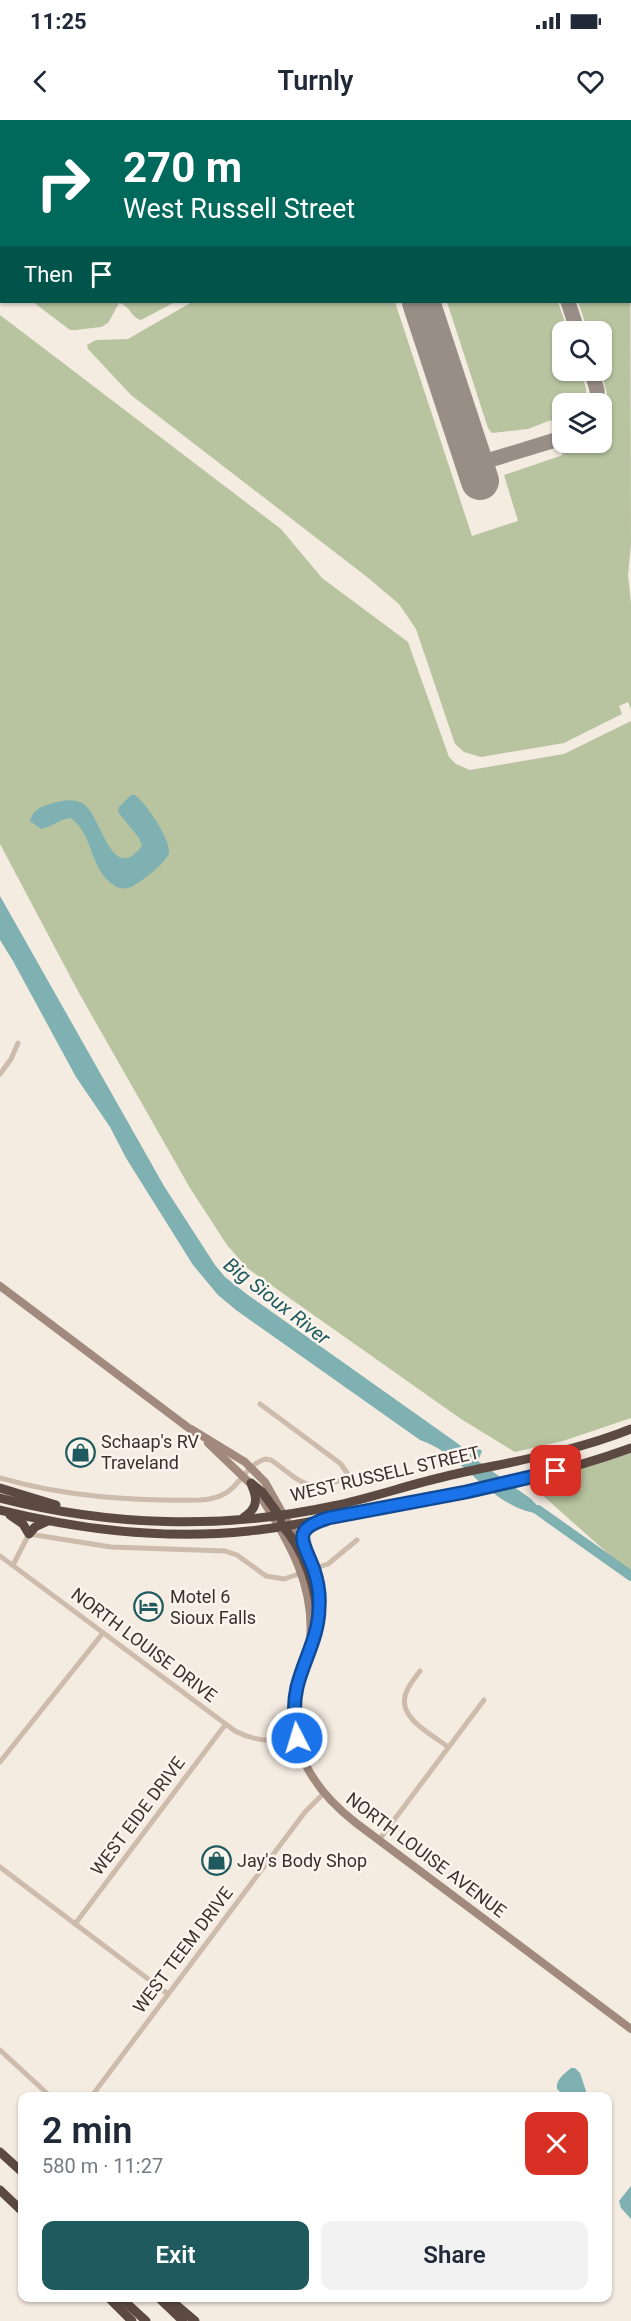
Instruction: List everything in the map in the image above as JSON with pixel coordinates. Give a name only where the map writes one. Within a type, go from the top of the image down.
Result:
[{"type":"highway","name":"WEST RUSSELL STREET","points":[[0,1498],[62,1512],[166,1522],[278,1515],[332,1506],[444,1477],[583,1446],[631,1429]]},
{"type":"highway","name":"WEST RUSSELL STREET","points":[[0,1510],[48,1521],[115,1530],[172,1534],[217,1533],[284,1526],[466,1492],[543,1475],[631,1448]]},
{"type":"highway","points":[[248,1480],[262,1492],[301,1554],[315,1598],[318,1626]]},
{"type":"highway","points":[[238,1518],[247,1515],[254,1506],[256,1494],[248,1480]]},
{"type":"highway","points":[[0,1488],[107,1518]]},
{"type":"highway","points":[[0,1510],[24,1524],[29,1534],[39,1524],[48,1521]]},
{"type":"highway","points":[[303,1548],[303,1534],[308,1527],[328,1518]]},
{"type":"highway","points":[[0,2152],[18,2168]]},
{"type":"highway","points":[[0,2190],[18,2207]]},
{"type":"highway","points":[[113,2302],[132,2321]]},
{"type":"highway","points":[[125,2302],[146,2321]]},
{"type":"highway","points":[[163,2302],[183,2321]]},
{"type":"highway","points":[[173,2302],[195,2321]]},
{"type":"street","points":[[0,1074],[11,1059],[18,1043]]},
{"type":"street","points":[[0,1286],[191,1429],[252,1468],[265,1482],[278,1515]]},
{"type":"street","name":"WEST RUSSELL STREET","points":[[252,1468],[262,1460],[268,1459],[304,1484],[316,1487],[334,1483],[349,1476],[341,1464],[260,1404]]},
{"type":"street","points":[[191,1429],[248,1480]]},
{"type":"street","points":[[0,1478],[48,1490],[95,1497],[200,1500],[225,1495],[248,1480],[252,1468]]},
{"type":"street","name":"NORTH LOUISE AVENUE","points":[[284,1526],[303,1548],[308,1572],[311,1611],[309,1654]]},
{"type":"street","points":[[13,1565],[29,1534],[111,1547],[225,1551],[237,1555],[273,1578],[290,1578],[328,1564],[357,1540]]},
{"type":"street","name":"NORTH LOUISE DRIVE","points":[[0,1556],[225,1725],[242,1735],[263,1741],[297,1738]]},
{"type":"street","name":"NORTH LOUISE AVENUE","points":[[318,1626],[295,1697],[294,1716],[297,1738],[306,1767],[323,1794],[343,1813],[631,2029]]},
{"type":"street","points":[[0,1762],[103,1633]]},
{"type":"street","points":[[420,1671],[406,1692],[406,1710],[414,1720],[448,1747]]},
{"type":"street","points":[[379,1840],[484,1700]]},
{"type":"street","name":"WEST EIDE DRIVE","points":[[75,1924],[225,1725]]},
{"type":"street","name":"WEST TEEM DRIVE","points":[[95,2092],[305,1812],[323,1794]]},
{"type":"street","points":[[0,1867],[168,1994]]},
{"type":"street","points":[[0,2050],[46,2092]]},
{"type":"green space","points":[[34,303],[119,303],[108,323],[101,327],[70,330]]},
{"type":"green space","points":[[119,303],[173,303],[141,320]]},
{"type":"green space","points":[[190,303],[395,303],[472,536],[518,521],[504,475],[563,455],[562,453],[612,453],[612,393],[607,393],[604,381],[612,381],[612,321],[585,321],[578,303],[630,303],[631,544],[628,575],[631,603],[631,709],[628,702],[619,706],[622,714],[564,743],[481,757],[464,752],[455,744],[416,629],[399,604],[131,395],[88,349],[87,345],[96,340],[128,339]]},
{"type":"green space","points":[[447,303],[558,303],[565,321],[552,321],[552,381],[584,381],[586,393],[552,393],[552,422],[551,420],[528,429],[492,433],[488,428]]},
{"type":"green space","points":[[0,315],[281,529],[322,578],[408,642],[449,757],[456,764],[470,770],[564,754],[631,721],[631,1418],[563,1441],[515,1452],[461,1419],[247,1268],[227,1245],[190,1188],[79,993],[0,844]]},
{"type":"green space","points":[[631,1446],[631,1574],[540,1493],[570,1472]]},
{"type":"water","points":[[131,795],[140,799],[151,813],[169,847],[169,853],[163,862],[132,887],[116,887],[107,879],[100,871],[84,834],[71,818],[41,829],[30,821],[35,811],[50,804],[70,800],[78,801],[89,809],[114,853],[122,858],[131,856],[142,846],[139,838],[118,812],[119,807]]},
{"type":"water","points":[[0,896],[164,1186],[225,1277],[473,1456],[478,1448],[482,1451],[478,1461],[531,1499],[548,1517],[520,1509],[500,1498],[445,1453],[420,1440],[218,1295],[193,1265],[126,1158],[110,1127],[76,1077],[0,940]]},
{"type":"water","points":[[575,2068],[580,2073],[586,2092],[560,2092],[557,2086],[563,2074]]},
{"type":"water","points":[[631,2186],[631,2219],[621,2208],[619,2201]]},
{"type":"waterway","name":"Big Sioux River","points":[[538,1510],[631,1576]]},
{"type":"taxiway","points":[[568,303],[574,321]]},
{"type":"taxiway","points":[[594,381],[597,393]]},
{"type":"taxiway","points":[[470,452],[479,459],[490,460],[552,441]]},
{"type":"runway","points":[[421,303],[480,481]]},
{"type":"place","name":"Schaap's RV Traveland","points":[[80,1452]]},
{"type":"place","name":"Motel 6 Sioux Falls","points":[[149,1607]]},
{"type":"place","name":"Jay's Body Shop","points":[[216,1861]]},
{"type":"route","points":[[297,1738],[294,1716],[295,1697],[315,1638],[320,1609],[314,1570],[302,1542],[303,1534],[308,1527],[328,1518],[466,1492],[556,1471]]}]
